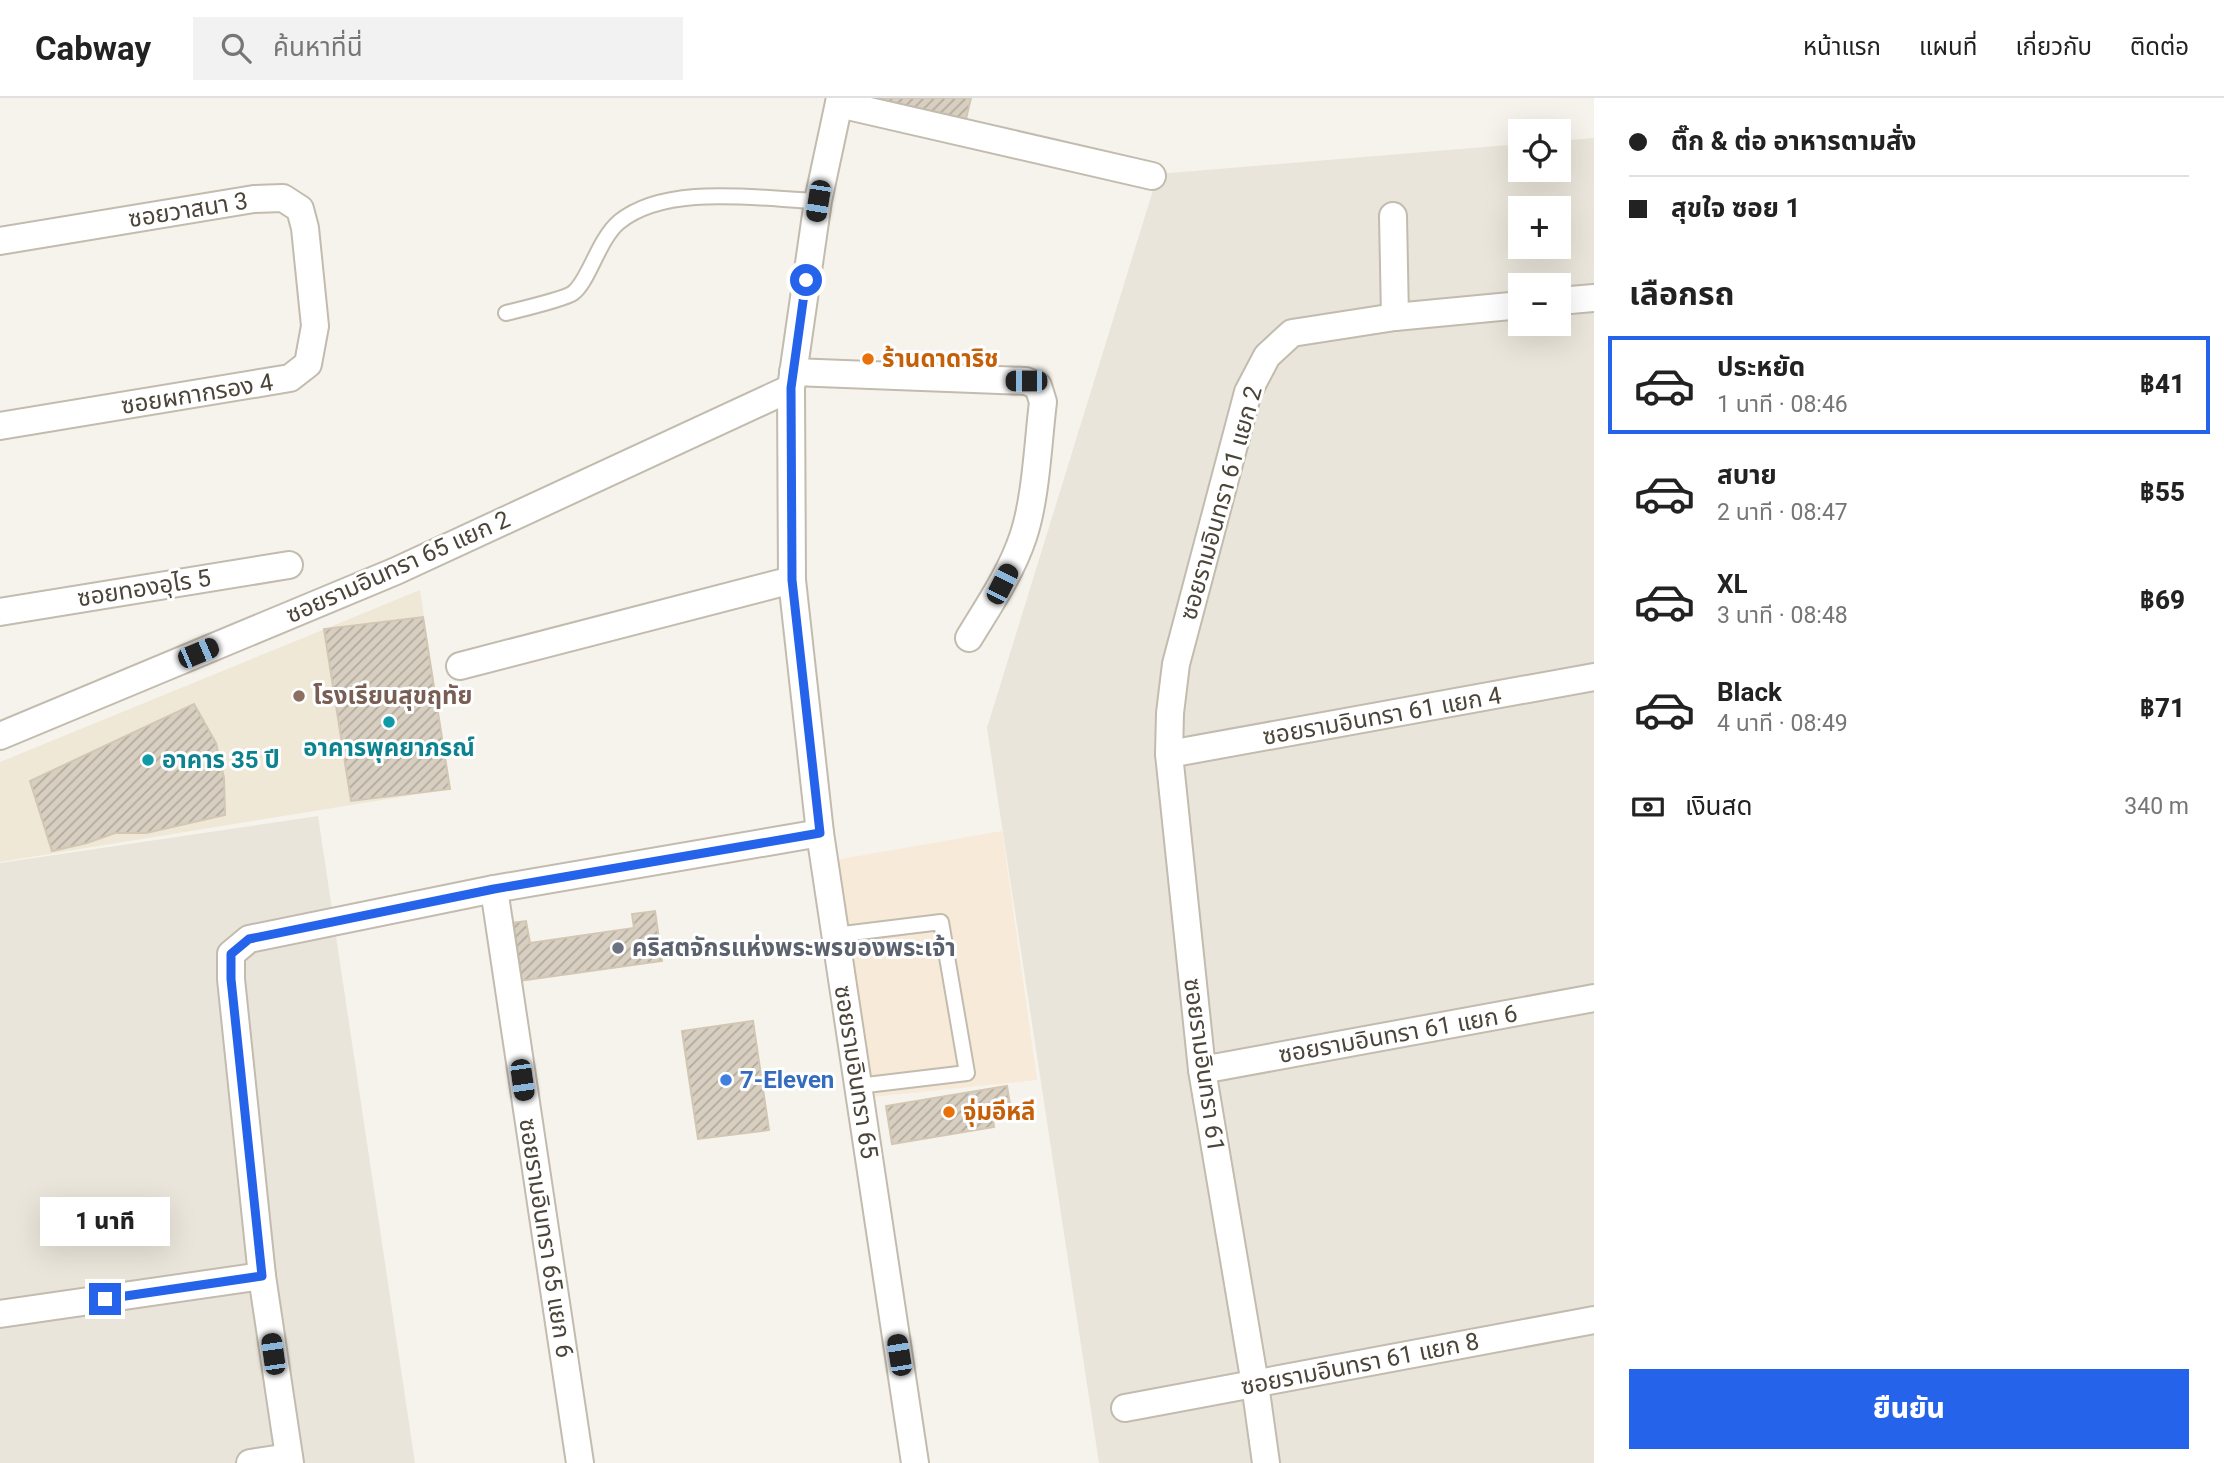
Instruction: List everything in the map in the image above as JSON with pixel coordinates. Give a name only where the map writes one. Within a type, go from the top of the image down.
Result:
[{"type":"street","points":[[840,101],[1152,176]]},
{"type":"street","name":"ซอยรามอินทรา 65","points":[[840,101],[818,201],[792,380],[792,580],[820,833],[915,1463]]},
{"type":"street","name":"ซอยวาสนา 3","points":[[0,241],[254,199],[283,198],[300,209],[305,228],[311,283]]},
{"type":"street","points":[[1394,215],[1395,317]]},
{"type":"street","name":"ซอยผกากรอง 4","points":[[0,426],[290,378],[308,364],[315,326],[311,283]]},
{"type":"street","points":[[1571,300],[1594,298]]},
{"type":"street","name":"ซอยรามอินทรา 61 แยก 2","points":[[1176,664],[1248,392],[1267,355],[1292,333],[1395,317],[1508,306]]},
{"type":"street","points":[[792,380],[1026,381],[1038,386],[1043,401],[1024,534],[1002,584],[969,638]]},
{"type":"street","name":"ซอยรามอินทรา 65 แยก 2","points":[[0,736],[396,571],[792,380]]},
{"type":"street","name":"ซอยทองอุไร 5","points":[[0,612],[289,565]]},
{"type":"street","points":[[460,666],[792,580]]},
{"type":"street","name":"ซอยรามอินทรา 61","points":[[1176,664],[1170,713],[1170,754],[1202,1070],[1266,1463]]},
{"type":"street","name":"ซอยรามอินทรา 61 แยก 4","points":[[1170,754],[1594,677]]},
{"type":"street","points":[[250,1463],[289,1460],[262,1276],[231,979],[231,954],[249,939],[494,889],[820,833]]},
{"type":"street","name":"ซอยรามอินทรา 65 แยก 6","points":[[494,889],[580,1463]]},
{"type":"street","name":"ซอยรามอินทรา 61 แยก 6","points":[[1202,1070],[1594,998]]},
{"type":"street","points":[[0,1314],[262,1276]]},
{"type":"street","name":"ซอยรามอินทรา 61 แยก 8","points":[[1125,1408],[1594,1320]]},
{"type":"lane","points":[[506,313],[572,294],[582,281],[598,249],[619,222],[659,201],[696,197],[818,201]]},
{"type":"lane","points":[[835,935],[941,922],[967,1073],[858,1086]]},
{"type":"shaded area","points":[[1594,138],[1594,1463],[1099,1463],[987,728],[1158,174],[1508,145],[1508,182],[1571,182],[1571,140]]},
{"type":"shaded area","name":"โรงเรียนสุขฤทัย","points":[[420,590],[450,789],[0,862],[0,762]]},
{"type":"shaded area","points":[[318,816],[415,1463],[0,1463],[0,863]]},
{"type":"shaded area","points":[[1002,831],[1037,1080],[872,1097],[835,860]]},
{"type":"building","points":[[878,98],[971,98],[965,123],[875,109]]},
{"type":"building","name":"อาคารพุคยาภรณ์","points":[[423,617],[450,789],[351,801],[324,629]]},
{"type":"building","name":"อาคาร 35 ปี","points":[[194,704],[216,743],[224,778],[225,815],[146,833],[115,833],[52,851],[30,781]]},
{"type":"building","points":[[655,911],[662,961],[518,981],[510,923],[526,921],[530,943],[634,928],[632,914]]},
{"type":"building","name":"7-Eleven","points":[[753,1021],[769,1130],[698,1139],[682,1031]]},
{"type":"building","name":"จุ่มอีหลี","points":[[1007,1086],[1012,1117],[993,1120],[994,1127],[892,1144],[886,1106]]},
{"type":"place","name":"ร้านดาดาริช","points":[[868,359]]},
{"type":"place","name":"โรงเรียนสุขฤทัย","points":[[299,696]]},
{"type":"place","name":"อาคารพุคยาภรณ์","points":[[389,722]]},
{"type":"place","name":"อาคาร 35 ปี","points":[[148,760]]},
{"type":"place","name":"คริสตจักรแห่งพระพรของพระเจ้า","points":[[618,948]]},
{"type":"place","name":"7-Eleven","points":[[726,1080]]},
{"type":"place","name":"จุ่มอีหลี","points":[[949,1112]]},
{"type":"route","points":[[105,1299],[262,1276],[231,979],[231,954],[249,939],[494,889],[820,833],[792,580],[791,388],[806,280]]}]
